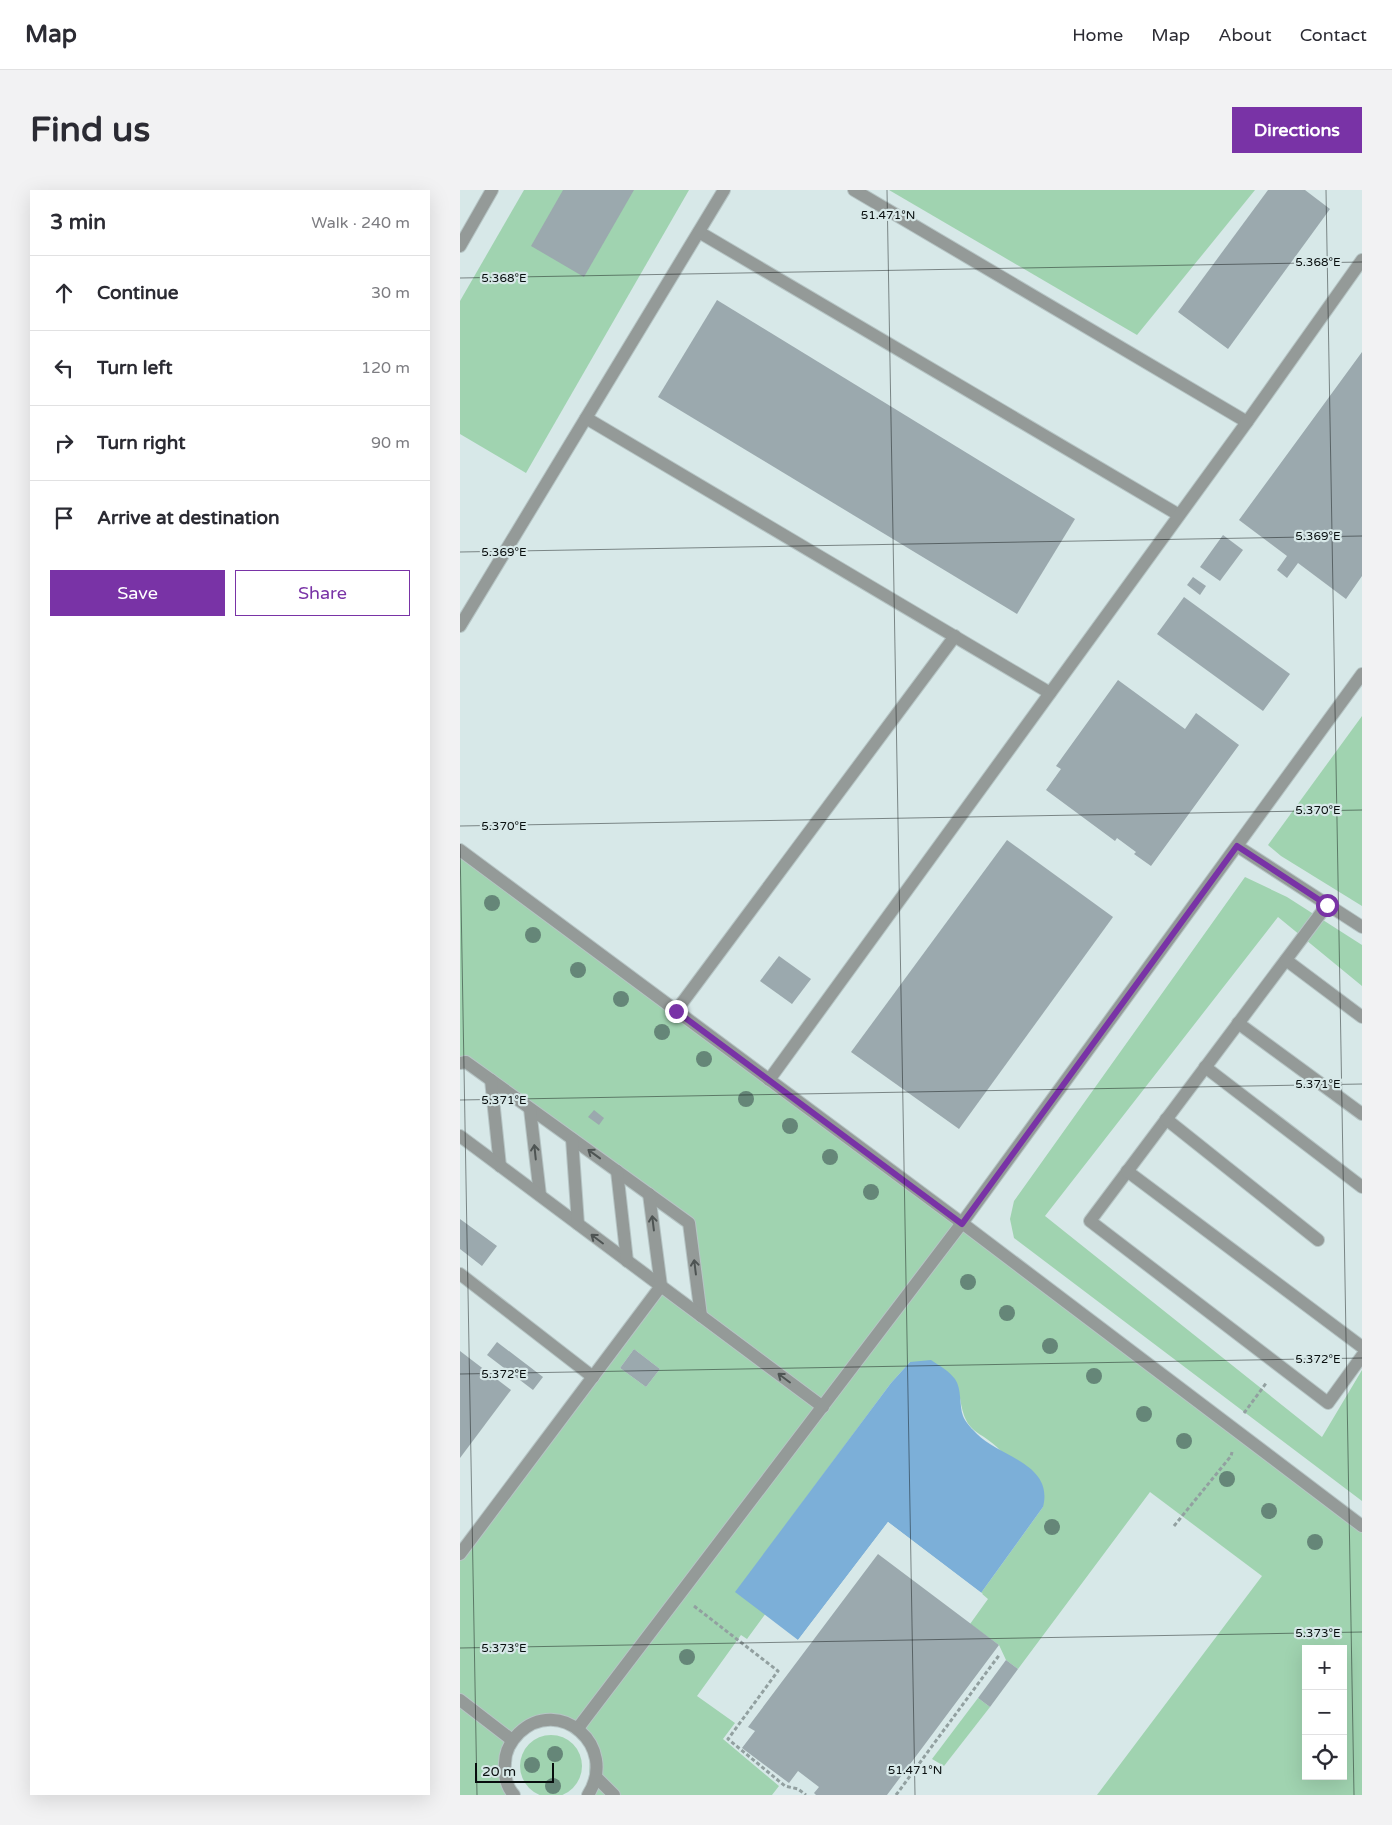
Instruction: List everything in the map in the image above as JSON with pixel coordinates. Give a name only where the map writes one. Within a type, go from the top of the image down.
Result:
[{"type":"lane","points":[[460,246],[492,190]]},
{"type":"lane","points":[[460,626],[724,190]]},
{"type":"lane","points":[[854,190],[1247,422]]},
{"type":"lane","points":[[699,232],[1179,516]]},
{"type":"lane","points":[[769,1080],[1247,422],[1362,260]]},
{"type":"lane","points":[[586,418],[1050,693]]},
{"type":"lane","points":[[676,1011],[955,636]]},
{"type":"lane","points":[[578,1728],[962,1224],[1362,674]]},
{"type":"lane","points":[[1237,846],[1362,927]]},
{"type":"lane","points":[[460,850],[962,1224],[1362,1526]]},
{"type":"lane","points":[[1327,905],[1090,1221],[1328,1404],[1362,1356]]},
{"type":"lane","points":[[1286,960],[1362,1017]]},
{"type":"lane","points":[[1238,1023],[1362,1114]]},
{"type":"lane","points":[[460,1063],[466,1062],[690,1222],[701,1316]]},
{"type":"lane","points":[[1205,1067],[1362,1186]]},
{"type":"lane","points":[[491,1080],[500,1166]]},
{"type":"lane","points":[[530,1108],[540,1195]]},
{"type":"lane","points":[[1166,1119],[1318,1240]]},
{"type":"lane","points":[[572,1138],[578,1224]]},
{"type":"lane","points":[[462,1143],[500,1166],[540,1195],[823,1407]]},
{"type":"lane","points":[[617,1171],[627,1261]]},
{"type":"lane","points":[[1127,1171],[1362,1347]]},
{"type":"lane","points":[[460,1554],[661,1286],[649,1194]]},
{"type":"lane","points":[[460,1274],[593,1377]]},
{"type":"lane","points":[[460,1700],[512,1740]]},
{"type":"lane","points":[[514,1795],[504,1775],[505,1756],[512,1740],[525,1727],[543,1720],[561,1721],[578,1728],[591,1742],[597,1759],[596,1777],[588,1795]]},
{"type":"lane","points":[[596,1777],[614,1795]]},
{"type":"path","points":[[679,1595],[778,1671],[728,1739],[785,1786],[798,1789],[806,1795]]},
{"type":"path","points":[[896,1795],[1000,1654]]},
{"type":"path","points":[[796,1795],[798,1789]]},
{"type":"green space","points":[[524,190],[689,190],[526,473],[460,434],[460,301]]},
{"type":"green space","points":[[889,190],[1255,190],[1137,335]]},
{"type":"green space","points":[[1362,716],[1362,906],[1281,856],[1268,845]]},
{"type":"green space","points":[[460,850],[1362,1526],[1362,1795],[1097,1795],[1262,1576],[1150,1492],[1018,1669],[1006,1660],[999,1645],[970,1624],[988,1599],[981,1593],[1043,1507],[1001,1451],[970,1426],[966,1420],[960,1398],[910,1362],[891,1383],[736,1592],[766,1613],[747,1639],[741,1635],[697,1696],[735,1723],[723,1739],[779,1786],[772,1795],[588,1795],[591,1742],[561,1721],[525,1727],[505,1756],[514,1795],[460,1795],[460,1554],[661,1286],[700,1315],[689,1222],[460,1063]],"holes":[[[634,1349],[660,1369],[646,1387],[620,1368]]]},
{"type":"green space","points":[[1245,877],[1287,897],[1362,945],[1362,986],[1278,917],[1045,1216],[1322,1437],[1362,1370],[1362,1501],[1014,1238],[1010,1219],[1014,1201]]},
{"type":"green space","points":[[978,1698],[990,1707],[944,1766],[932,1759]]},
{"type":"green space","points":[[545,1735],[557,1735],[573,1744],[580,1754],[582,1766],[580,1778],[573,1788],[557,1797],[545,1797],[534,1792],[525,1783],[520,1772],[520,1760],[525,1749],[534,1740]]},
{"type":"water","points":[[931,1360],[955,1379],[959,1387],[963,1416],[971,1428],[987,1442],[1023,1463],[1041,1481],[1044,1492],[1043,1507],[981,1593],[888,1522],[798,1640],[735,1592],[891,1383],[910,1362]]},
{"type":"pier","points":[[888,1522],[983,1594],[979,1595],[889,1525],[800,1641],[798,1640]]},
{"type":"building","points":[[563,190],[634,190],[584,277],[531,246]]},
{"type":"building","points":[[1268,190],[1305,190],[1330,209],[1228,349],[1178,312]]},
{"type":"building","points":[[717,300],[1075,519],[1017,614],[658,397]]},
{"type":"building","points":[[1362,352],[1362,576],[1346,599],[1298,563],[1287,578],[1277,570],[1287,556],[1239,520]]},
{"type":"building","points":[[1223,535],[1243,550],[1220,581],[1200,567]]},
{"type":"building","points":[[1193,577],[1206,586],[1200,595],[1187,585]]},
{"type":"building","points":[[1184,597],[1290,674],[1263,711],[1157,634]]},
{"type":"building","points":[[1118,680],[1185,729],[1196,713],[1239,745],[1151,866],[1134,854],[1136,852],[1117,838],[1115,841],[1046,790],[1061,769],[1056,766]]},
{"type":"building","points":[[1007,840],[1113,917],[959,1129],[851,1052]]},
{"type":"building","points":[[779,956],[811,979],[792,1004],[760,981]]},
{"type":"building","points":[[594,1110],[604,1118],[599,1125],[588,1117]]},
{"type":"building","points":[[460,1219],[497,1246],[482,1266],[460,1249]]},
{"type":"building","points":[[497,1342],[543,1377],[533,1390],[487,1355]]},
{"type":"building","points":[[634,1349],[660,1369],[646,1387],[620,1368]]},
{"type":"building","points":[[460,1351],[511,1390],[460,1458]]},
{"type":"building","points":[[878,1554],[999,1645],[887,1795],[816,1795],[814,1793],[819,1787],[798,1771],[789,1783],[742,1748],[755,1731],[748,1727]]},
{"type":"building","points":[[1006,1660],[1018,1669],[990,1707],[978,1698]]},
{"type":"route","points":[[676,1011],[962,1224],[1237,846],[1327,905]]}]
